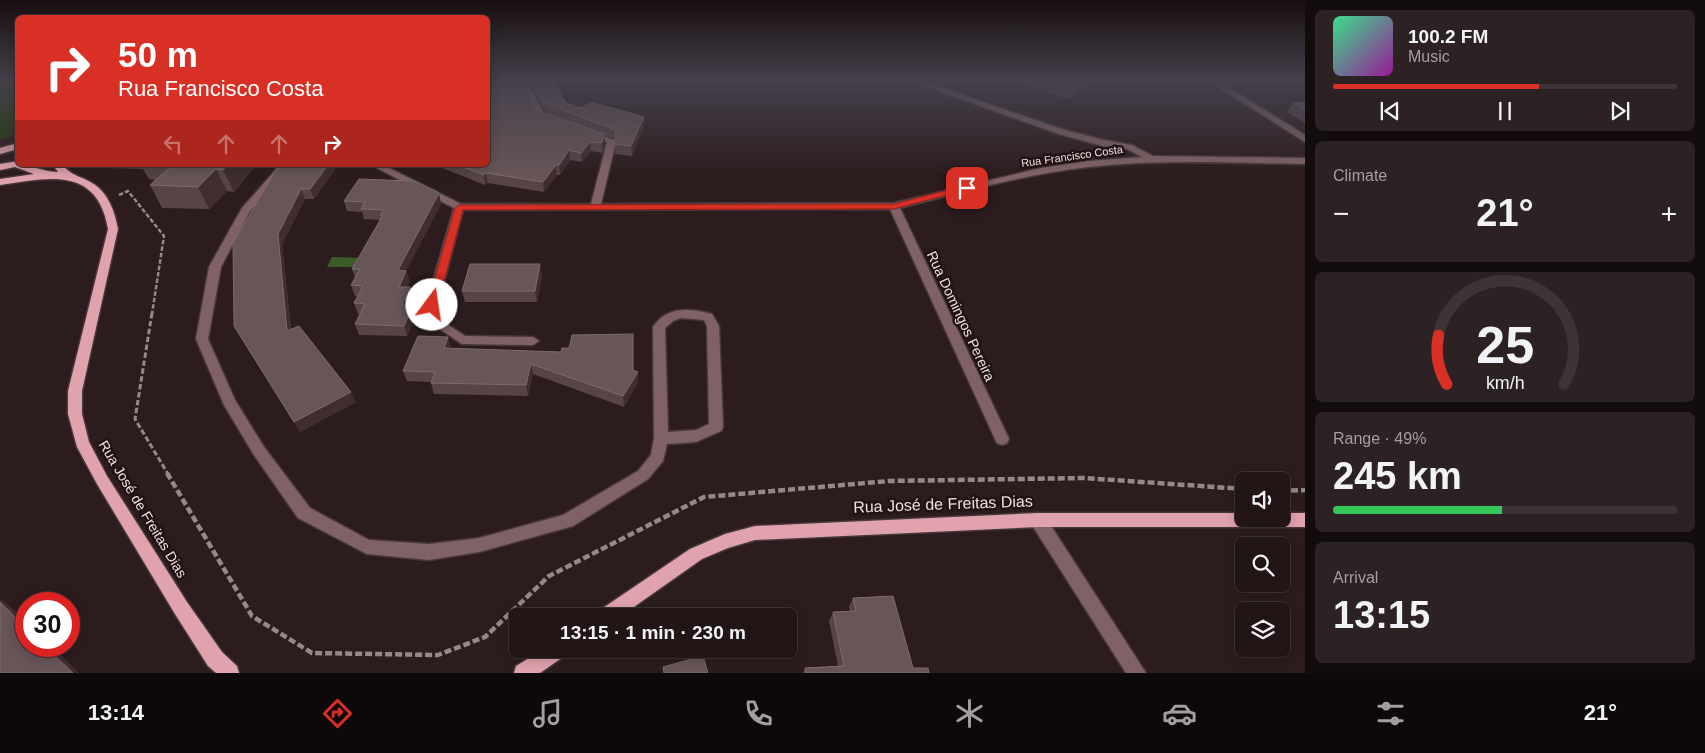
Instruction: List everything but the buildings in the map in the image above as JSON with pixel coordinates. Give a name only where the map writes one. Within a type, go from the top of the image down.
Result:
[{"type":"main road","points":[[0,151],[12,146]]},
{"type":"main road","points":[[11,166],[45,175]]},
{"type":"main road","points":[[0,182],[45,175],[62,170]]},
{"type":"main road","name":"Rua José de Freitas Dias","points":[[62,170],[89,185],[98,193],[110,212],[113,229],[75,391],[78,426],[82,443],[102,480],[180,608],[215,659],[230,673]]},
{"type":"main road","name":"Rua José de Freitas Dias","points":[[618,608],[696,554],[725,541],[755,533],[1038,520],[1305,520]]},
{"type":"main road","points":[[523,673],[546,658]]},
{"type":"street","points":[[539,112],[541,116],[558,122]]},
{"type":"street","points":[[1005,112],[1062,132],[1103,143],[1129,147],[1151,159]]},
{"type":"street","points":[[1263,112],[1305,139]]},
{"type":"street","points":[[583,131],[612,141],[595,207]]},
{"type":"street","name":"Rua Francisco Costa","points":[[380,167],[459,208],[894,206],[1041,171],[1089,164],[1151,159],[1305,161]]},
{"type":"street","points":[[283,167],[246,210],[215,266],[202,339],[234,409],[259,451],[304,513],[367,547],[430,552],[479,545],[567,521],[644,475],[658,457],[661,438],[659,327],[664,320],[673,316],[694,313],[708,317],[713,326],[716,427],[704,436],[661,438]]},
{"type":"street","name":"Rua Domingos Pereira","points":[[894,206],[1002,439]]},
{"type":"street","points":[[459,208],[432,305],[440,325],[462,340],[533,341]]},
{"type":"street","points":[[1038,520],[1137,673]]},
{"type":"path","points":[[104,201],[128,191],[164,236],[135,419],[252,616],[312,653],[438,656],[484,637],[549,576],[704,497],[889,480],[1084,478],[1235,488]]},
{"type":"path","points":[[1290,491],[1305,490]]},
{"type":"shaded area","points":[[0,112],[15,112],[15,135],[0,139]]},
{"type":"shaded area","points":[[332,257],[362,258],[358,267],[327,267]]},
{"type":"route","points":[[432,305],[459,208],[894,206],[967,188]]}]
